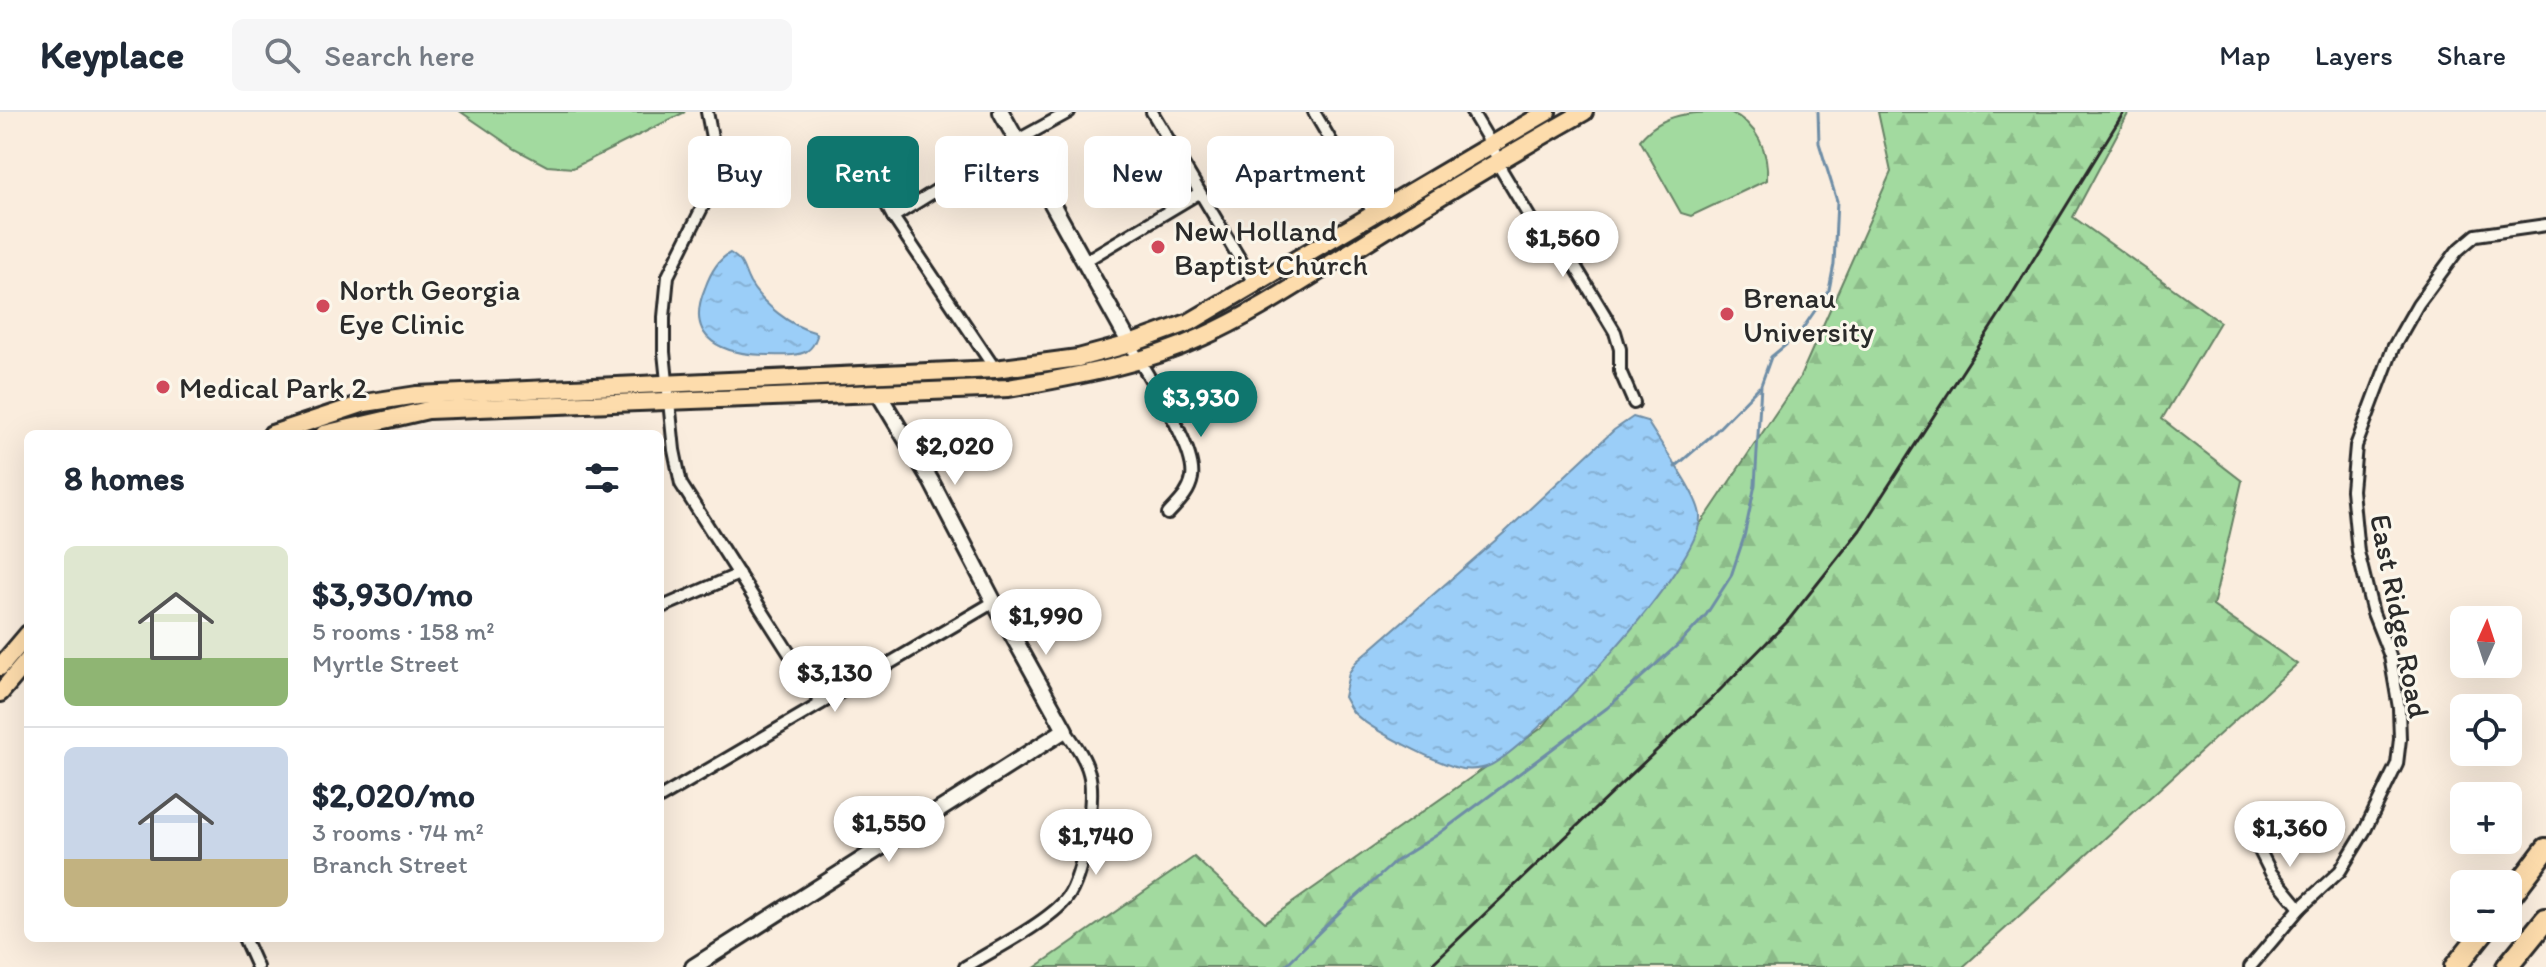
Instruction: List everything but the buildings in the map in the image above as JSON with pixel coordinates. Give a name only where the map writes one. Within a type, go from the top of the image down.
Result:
[{"type":"highway","points":[[2522,881],[2546,849]]},
{"type":"highway","points":[[2507,967],[2546,919]]},
{"type":"highway","points":[[2455,967],[2475,942]]},
{"type":"main road","points":[[341,430],[428,410],[1009,388],[1091,374],[1139,361],[1203,337],[1278,296],[1495,152],[1547,112]]},
{"type":"main road","points":[[284,430],[365,403],[417,395],[995,369],[1078,358],[1130,344],[1190,322],[1375,216],[1495,152],[1584,112]]},
{"type":"main road","points":[[0,667],[24,639]]},
{"type":"main road","points":[[0,693],[24,665]]},
{"type":"street","points":[[707,112],[716,158],[706,200],[668,276],[664,317],[674,450],[681,484],[821,703]]},
{"type":"street","points":[[1001,112],[1016,136]]},
{"type":"street","points":[[1025,136],[1069,112]]},
{"type":"street","points":[[1152,112],[1256,286]]},
{"type":"street","points":[[1314,112],[1375,216]]},
{"type":"street","points":[[1473,112],[1502,171],[1548,248],[1566,251],[1615,332],[1620,349],[1620,371],[1634,403]]},
{"type":"street","points":[[893,217],[935,191]]},
{"type":"street","points":[[1085,261],[1199,193]]},
{"type":"street","points":[[888,208],[995,369]]},
{"type":"street","points":[[1056,208],[1191,457],[1192,478],[1186,495],[1168,514]]},
{"type":"street","name":"East Ridge Road","points":[[2250,967],[2300,908],[2340,871],[2365,830],[2397,764],[2399,708],[2390,656],[2373,613],[2358,552],[2352,490],[2356,446],[2393,348],[2418,304],[2457,251],[2476,235],[2546,225]]},
{"type":"street","points":[[878,393],[931,481],[1090,775],[1090,817],[1080,872],[1070,896],[1028,928],[965,967]]},
{"type":"street","points":[[664,606],[739,574]]},
{"type":"street","points":[[664,796],[994,602]]},
{"type":"street","points":[[693,967],[1065,730]]},
{"type":"street","points":[[2257,845],[2271,873],[2300,908]]},
{"type":"street","points":[[246,942],[257,967]]},
{"type":"green space","points":[[461,112],[685,112],[573,168],[547,166],[515,149]]},
{"type":"green space","points":[[1730,112],[1747,124],[1759,140],[1766,159],[1767,180],[1691,216],[1681,213],[1640,140],[1658,124],[1669,119],[1691,113]]},
{"type":"green space","points":[[1878,112],[2129,112],[2073,217],[2220,322],[2162,419],[2242,481],[2213,606],[2297,664],[1963,967],[1036,967],[1194,857],[1265,922],[1543,727],[1709,512],[1800,377],[1891,172]]},
{"type":"water","points":[[730,253],[741,262],[755,291],[770,306],[796,325],[814,332],[817,336],[809,350],[788,355],[737,352],[712,341],[704,332],[700,306],[705,288],[714,268]]},
{"type":"water","points":[[1633,417],[1647,421],[1686,482],[1700,516],[1694,540],[1675,572],[1614,650],[1578,689],[1513,750],[1491,765],[1477,769],[1451,766],[1422,753],[1374,728],[1354,713],[1344,697],[1349,673],[1356,662],[1505,532],[1614,430]]},
{"type":"waterway","points":[[1284,967],[1396,861],[1437,835],[1607,708],[1681,642],[1706,615],[1731,576],[1744,537],[1755,485],[1761,385],[1771,357],[1799,334],[1829,290],[1834,264],[1837,201],[1819,143],[1818,112]]},
{"type":"waterway","points":[[1675,467],[1759,387]]},
{"type":"railway","points":[[1429,967],[1718,692],[1787,622],[1860,530],[2006,304],[2124,112]]},
{"type":"place","name":"New Holland Baptist Church","points":[[1158,247]]},
{"type":"place","name":"North Georgia Eye Clinic","points":[[323,306]]},
{"type":"place","name":"Brenau University","points":[[1727,314]]},
{"type":"place","name":"Medical Park 2","points":[[163,387]]}]
